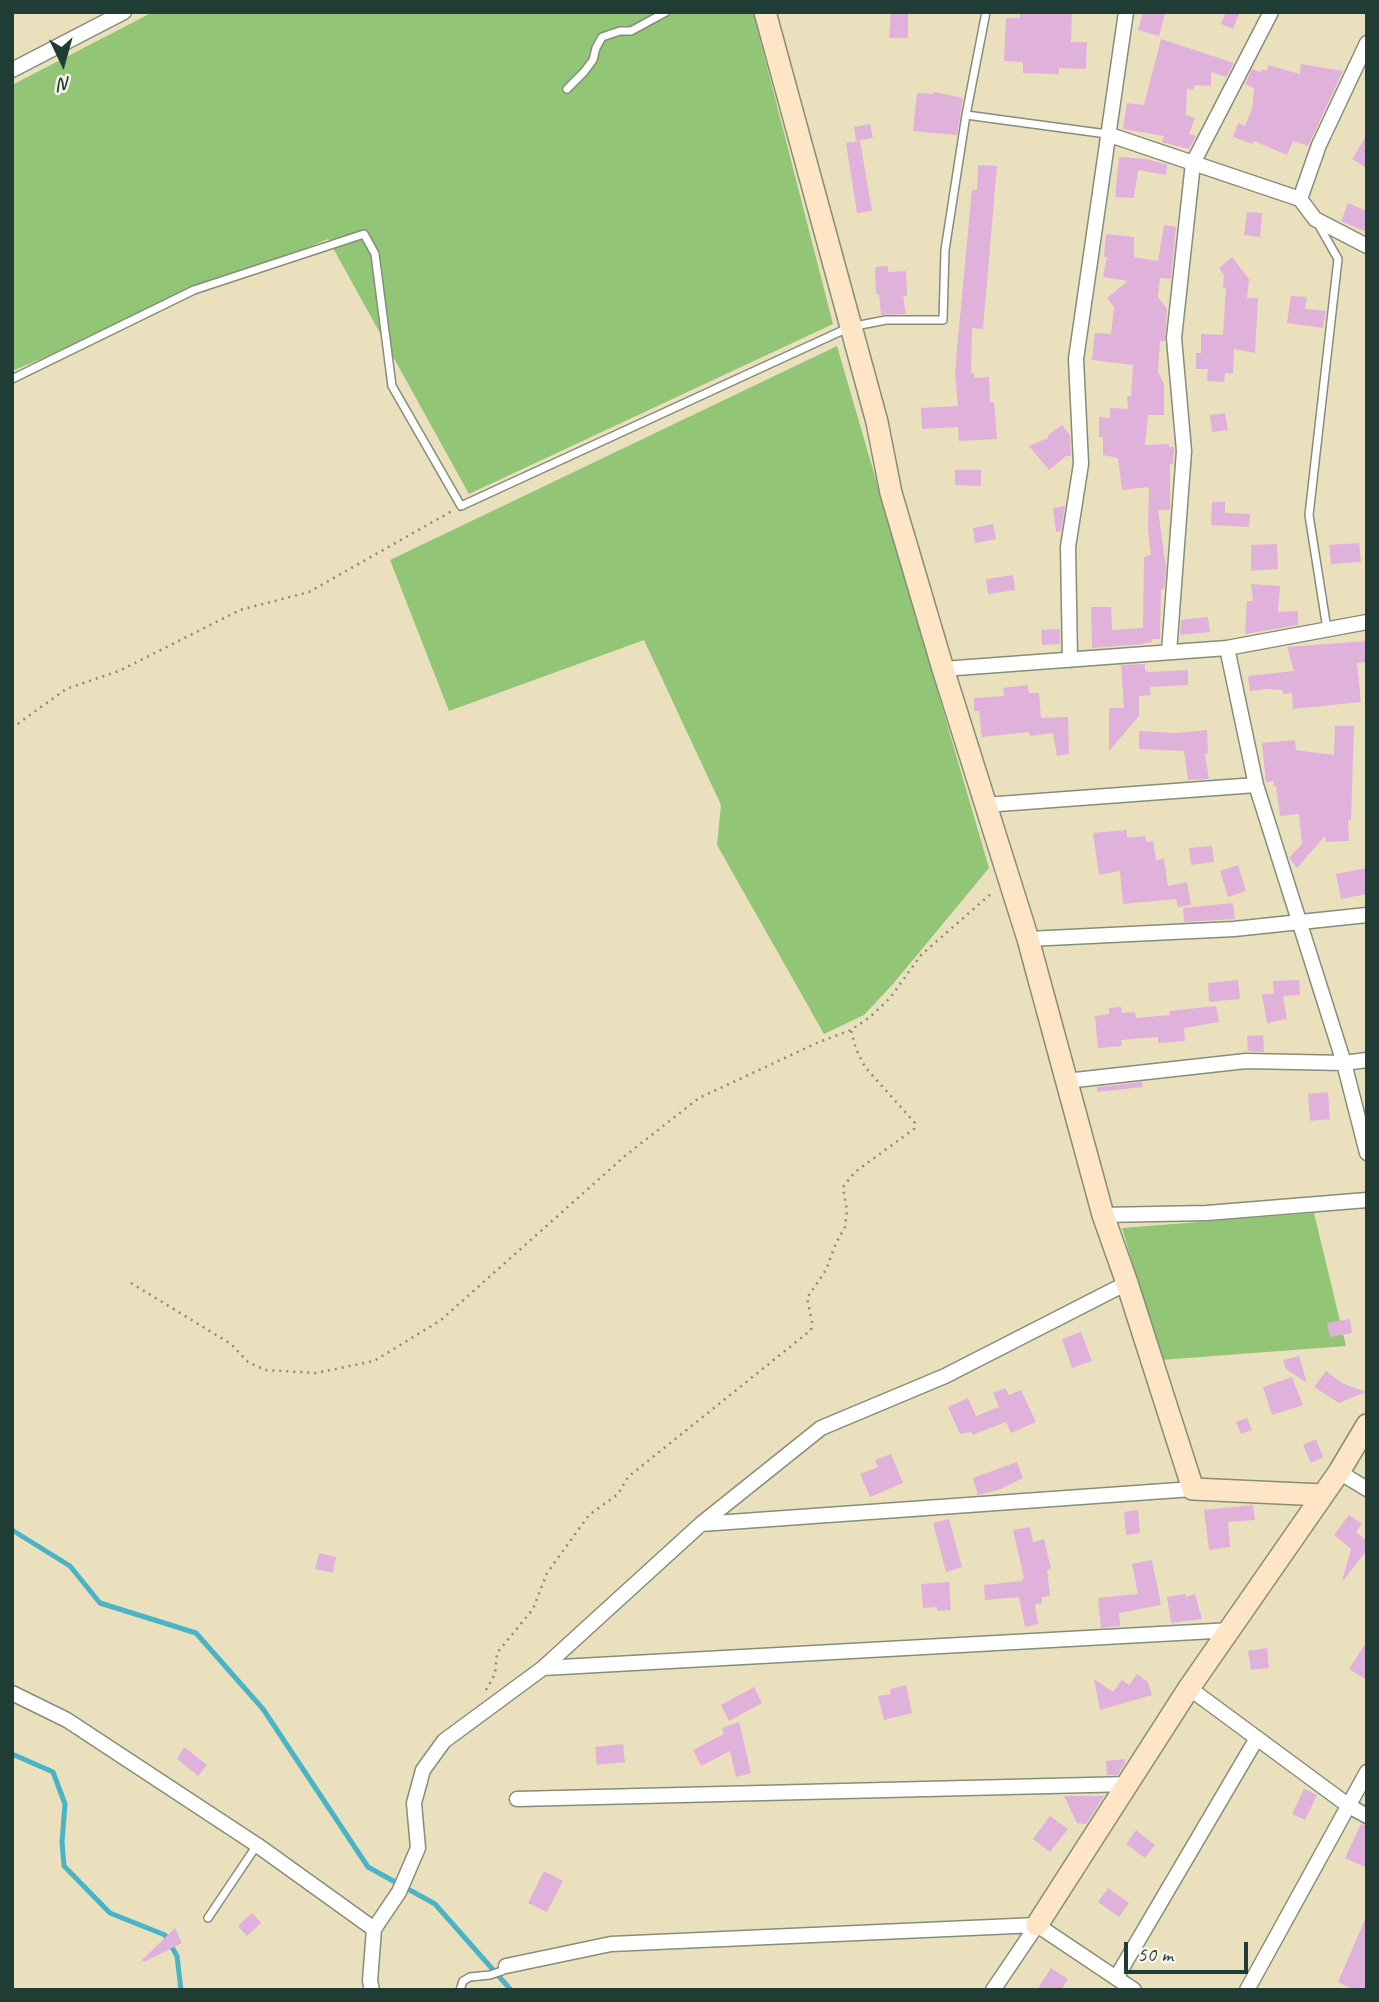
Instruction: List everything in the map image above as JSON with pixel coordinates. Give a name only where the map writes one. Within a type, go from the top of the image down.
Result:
[{"type":"street","points":[[765,12],[877,422],[891,493],[1028,939],[1102,1215],[1127,1283],[1193,1489]]},
{"type":"street","points":[[1070,660],[1068,547],[1081,464],[1076,359],[1126,12]]},
{"type":"street","points":[[1169,652],[1184,450],[1174,338],[1193,163],[1271,12]]},
{"type":"street","points":[[12,70],[117,14]]},
{"type":"street","points":[[1300,199],[1319,145],[1367,43]]},
{"type":"street","points":[[1107,134],[1300,199],[1315,219],[1367,246]]},
{"type":"street","points":[[943,669],[1227,648],[1367,622]]},
{"type":"street","points":[[1227,648],[1256,785],[1344,1063],[1367,1153]]},
{"type":"street","points":[[985,806],[1256,785]]},
{"type":"street","points":[[1028,939],[1234,929],[1298,920],[1367,915]]},
{"type":"street","points":[[1066,1082],[1246,1061],[1344,1063],[1367,1060]]},
{"type":"street","points":[[1102,1215],[1207,1213],[1367,1200]]},
{"type":"street","points":[[372,1990],[370,1981],[374,1929],[399,1892],[418,1848],[414,1803],[423,1770],[444,1741],[543,1668],[701,1524],[821,1428],[944,1376],[1127,1283]]},
{"type":"street","points":[[993,1990],[1130,1783],[1189,1688],[1232,1630],[1339,1472],[1367,1425]]},
{"type":"street","points":[[1339,1472],[1367,1489]]},
{"type":"street","points":[[701,1524],[1193,1489],[1323,1495]]},
{"type":"street","points":[[543,1668],[1232,1630]]},
{"type":"street","points":[[1189,1688],[1349,1806],[1367,1816]]},
{"type":"street","points":[[12,1693],[67,1720],[257,1845],[374,1929]]},
{"type":"street","points":[[504,1968],[611,1944],[1037,1926],[1125,1986],[1257,1738]]},
{"type":"street","points":[[1247,1990],[1367,1772]]},
{"type":"street","points":[[517,1799],[1130,1783]]},
{"type":"lane","points":[[566,89],[593,60],[602,37],[620,31],[631,31],[666,12]]},
{"type":"lane","points":[[12,379],[194,290],[364,234],[375,254],[392,386],[461,506],[850,327],[887,320],[943,320],[945,250],[966,115],[986,12]]},
{"type":"lane","points":[[966,115],[1107,134]]},
{"type":"lane","points":[[1315,219],[1338,259],[1309,514],[1327,629]]},
{"type":"lane","points":[[208,1918],[257,1845]]},
{"type":"lane","points":[[460,1990],[463,1981],[470,1977],[490,1975],[504,1968]]},
{"type":"path","points":[[12,729],[66,688],[119,671],[240,610],[309,592],[461,506]]},
{"type":"path","points":[[131,1283],[231,1344],[248,1362],[265,1370],[316,1373],[374,1361],[440,1320],[577,1198],[699,1098],[819,1042],[851,1030],[870,1017],[890,998],[921,955],[1008,878]]},
{"type":"path","points":[[478,1717],[481,1698],[495,1674],[497,1653],[533,1609],[547,1573],[589,1515],[618,1494],[628,1477],[811,1330],[807,1298],[826,1270],[845,1227],[847,1211],[843,1188],[855,1171],[914,1129],[915,1123],[864,1067],[851,1030]]},
{"type":"green space","points":[[153,12],[753,12],[833,324],[469,494],[328,239],[12,371],[12,85]]},
{"type":"green space","points":[[837,346],[989,868],[864,1015],[824,1034],[717,845],[721,805],[644,640],[449,711],[390,560]]},
{"type":"green space","points":[[1314,1213],[1346,1346],[1161,1360],[1122,1228]]},
{"type":"building","points":[[891,12],[908,12],[908,38],[889,38]]},
{"type":"building","points":[[1020,12],[1072,12],[1071,42],[1087,42],[1086,69],[1059,68],[1059,74],[1023,73],[1023,62],[1004,61],[1006,18],[1020,18]]},
{"type":"building","points":[[1143,12],[1165,14],[1159,36],[1138,30]]},
{"type":"building","points":[[1226,12],[1240,12],[1233,29],[1221,24]]},
{"type":"building","points":[[1161,39],[1234,63],[1226,77],[1211,72],[1211,86],[1195,85],[1193,90],[1187,89],[1186,115],[1195,118],[1189,134],[1196,136],[1189,149],[1162,142],[1164,136],[1123,129],[1127,103],[1144,105]]},
{"type":"building","points":[[1301,64],[1343,71],[1308,146],[1293,141],[1287,155],[1254,141],[1253,144],[1233,137],[1238,123],[1245,126],[1252,109],[1254,88],[1245,84],[1252,69],[1267,71],[1268,65],[1300,74]]},
{"type":"building","points":[[934,92],[963,98],[957,135],[913,131],[917,93]]},
{"type":"building","points":[[870,124],[873,138],[856,141],[854,127]]},
{"type":"building","points":[[1367,135],[1367,168],[1352,159]]},
{"type":"building","points":[[860,141],[872,211],[857,213],[846,143]]},
{"type":"building","points":[[1119,157],[1147,159],[1167,165],[1166,175],[1138,170],[1134,198],[1115,197]]},
{"type":"building","points":[[978,165],[997,166],[983,329],[972,328],[971,373],[974,373],[974,378],[989,377],[990,402],[994,402],[997,439],[959,441],[958,427],[922,429],[921,408],[958,406],[955,374],[957,349],[972,190],[977,190]]},
{"type":"building","points":[[1348,203],[1367,211],[1367,232],[1341,221]]},
{"type":"building","points":[[1247,212],[1262,213],[1260,237],[1244,235]]},
{"type":"building","points":[[1164,225],[1176,227],[1171,279],[1160,278],[1158,297],[1167,309],[1165,341],[1160,341],[1158,372],[1164,384],[1164,415],[1148,415],[1145,445],[1169,444],[1169,447],[1174,447],[1173,464],[1170,464],[1170,510],[1158,510],[1166,568],[1164,589],[1161,589],[1160,639],[1151,639],[1152,642],[1144,644],[1092,648],[1091,607],[1111,607],[1112,630],[1143,628],[1144,557],[1151,555],[1148,530],[1149,487],[1122,490],[1118,458],[1103,455],[1103,437],[1099,437],[1099,417],[1110,418],[1110,408],[1128,409],[1127,396],[1131,396],[1133,365],[1092,360],[1095,333],[1111,334],[1114,307],[1107,298],[1128,281],[1103,277],[1107,257],[1104,257],[1106,234],[1134,237],[1134,257],[1158,261]]},
{"type":"building","points":[[1232,257],[1249,279],[1247,298],[1258,298],[1255,353],[1234,349],[1233,374],[1225,373],[1224,382],[1207,381],[1208,369],[1196,369],[1196,353],[1201,353],[1201,334],[1223,335],[1226,288],[1223,288],[1224,275],[1219,268]]},
{"type":"building","points":[[888,266],[888,272],[906,271],[907,296],[903,297],[906,314],[881,315],[879,294],[876,294],[875,267]]},
{"type":"building","points":[[1291,296],[1307,297],[1305,309],[1326,311],[1323,328],[1287,323]]},
{"type":"building","points":[[1225,413],[1228,430],[1212,432],[1210,415]]},
{"type":"building","points":[[1062,425],[1070,435],[1071,456],[1066,456],[1049,470],[1029,446],[1048,438],[1048,435]]},
{"type":"building","points":[[955,470],[981,470],[981,486],[955,485]]},
{"type":"building","points":[[1212,502],[1225,502],[1225,513],[1250,514],[1249,527],[1211,525]]},
{"type":"building","points":[[1065,506],[1061,531],[1056,532],[1053,508]]},
{"type":"building","points":[[993,524],[996,539],[975,543],[973,528]]},
{"type":"building","points":[[1359,543],[1361,562],[1331,564],[1329,545]]},
{"type":"building","points":[[1277,544],[1278,569],[1251,571],[1251,545]]},
{"type":"building","points":[[1013,575],[1015,590],[988,594],[986,579]]},
{"type":"building","points":[[1251,584],[1280,586],[1278,612],[1298,611],[1298,625],[1245,634],[1247,601],[1253,601]]},
{"type":"building","points":[[1208,617],[1210,632],[1180,635],[1181,620]]},
{"type":"building","points":[[1060,629],[1060,644],[1042,645],[1041,630]]},
{"type":"building","points":[[1367,641],[1367,662],[1357,663],[1361,702],[1293,709],[1292,693],[1283,694],[1283,690],[1266,689],[1250,691],[1248,676],[1294,671],[1287,647]]},
{"type":"building","points":[[1145,664],[1145,671],[1149,672],[1188,670],[1188,685],[1150,687],[1151,695],[1139,696],[1139,716],[1109,751],[1109,708],[1124,708],[1121,665]]},
{"type":"building","points":[[1028,685],[1029,693],[1039,693],[1041,718],[1068,717],[1069,754],[1057,756],[1053,733],[1030,736],[1029,732],[982,737],[979,711],[974,711],[974,698],[1004,696],[1003,688]]},
{"type":"building","points":[[1335,726],[1354,726],[1349,841],[1326,842],[1325,836],[1297,868],[1289,858],[1302,844],[1299,814],[1280,816],[1274,781],[1266,782],[1262,743],[1295,740],[1296,750],[1334,755]]},
{"type":"building","points":[[1207,730],[1208,753],[1205,754],[1209,779],[1188,780],[1184,751],[1139,749],[1139,731],[1175,733]]},
{"type":"building","points":[[1127,830],[1127,838],[1145,836],[1146,842],[1153,841],[1156,860],[1164,859],[1168,886],[1187,882],[1191,905],[1178,907],[1176,899],[1123,904],[1120,871],[1099,875],[1093,833]]},
{"type":"building","points":[[1212,846],[1214,862],[1191,865],[1189,848]]},
{"type":"building","points":[[1238,865],[1246,891],[1228,897],[1220,871]]},
{"type":"building","points":[[1367,868],[1367,894],[1341,899],[1336,874]]},
{"type":"building","points":[[1233,903],[1235,919],[1184,922],[1183,908]]},
{"type":"building","points":[[1238,980],[1240,999],[1209,1002],[1208,983]]},
{"type":"building","points":[[1299,980],[1300,995],[1283,996],[1287,1019],[1267,1023],[1262,994],[1274,994],[1273,981]]},
{"type":"building","points":[[1216,1006],[1219,1022],[1184,1028],[1185,1041],[1158,1043],[1158,1037],[1121,1040],[1122,1046],[1098,1048],[1095,1016],[1109,1014],[1109,1008],[1121,1007],[1122,1013],[1135,1012],[1136,1018]]},
{"type":"building","points":[[1263,1035],[1264,1052],[1248,1051],[1247,1036]]},
{"type":"building","points":[[1142,1082],[1143,1087],[1097,1092],[1097,1087]]},
{"type":"building","points":[[1328,1092],[1330,1119],[1310,1121],[1308,1094]]},
{"type":"building","points":[[1350,1319],[1352,1333],[1330,1337],[1327,1323]]},
{"type":"building","points":[[1081,1332],[1092,1361],[1072,1368],[1062,1339]]},
{"type":"building","points":[[1299,1356],[1307,1383],[1286,1369],[1283,1360]]},
{"type":"building","points":[[1326,1371],[1342,1383],[1365,1392],[1339,1403],[1314,1387]]},
{"type":"building","points":[[1292,1377],[1303,1405],[1272,1415],[1263,1387]]},
{"type":"building","points":[[1005,1388],[1009,1395],[1021,1390],[1036,1422],[1011,1433],[1006,1422],[972,1435],[972,1432],[960,1434],[948,1407],[968,1398],[976,1416],[999,1407],[993,1393]]},
{"type":"building","points":[[1247,1418],[1252,1430],[1241,1434],[1236,1422]]},
{"type":"building","points":[[1316,1439],[1323,1457],[1311,1463],[1303,1445]]},
{"type":"building","points":[[891,1454],[903,1483],[870,1497],[860,1474],[878,1467],[875,1460]]},
{"type":"building","points":[[1017,1462],[1023,1478],[1001,1489],[978,1495],[973,1478]]},
{"type":"building","points":[[1253,1505],[1255,1520],[1228,1522],[1230,1547],[1209,1550],[1204,1510]]},
{"type":"building","points":[[1138,1510],[1140,1533],[1126,1535],[1124,1512]]},
{"type":"building","points":[[1349,1515],[1362,1524],[1356,1532],[1367,1541],[1367,1550],[1342,1582],[1351,1549],[1334,1535]]},
{"type":"building","points":[[949,1519],[962,1567],[946,1572],[933,1523]]},
{"type":"building","points":[[1030,1527],[1033,1542],[1044,1539],[1051,1569],[1047,1570],[1050,1596],[1042,1597],[1042,1603],[1035,1604],[1038,1624],[1025,1627],[1019,1597],[985,1600],[984,1585],[1022,1581],[1024,1578],[1013,1530]]},
{"type":"building","points":[[319,1553],[336,1557],[333,1573],[315,1569]]},
{"type":"building","points":[[1152,1560],[1161,1605],[1119,1613],[1120,1626],[1101,1628],[1098,1598],[1138,1594],[1132,1564]]},
{"type":"building","points":[[949,1582],[951,1610],[923,1608],[921,1584]]},
{"type":"building","points":[[1186,1594],[1186,1597],[1195,1594],[1202,1619],[1171,1623],[1167,1597]]},
{"type":"building","points":[[1367,1641],[1367,1680],[1349,1669]]},
{"type":"building","points":[[1267,1648],[1269,1668],[1251,1670],[1248,1651]]},
{"type":"building","points":[[1137,1674],[1148,1682],[1152,1695],[1100,1710],[1094,1679],[1113,1692],[1122,1680],[1129,1685]]},
{"type":"building","points":[[906,1685],[912,1713],[884,1720],[878,1696],[891,1694],[890,1689]]},
{"type":"building","points":[[754,1687],[762,1703],[729,1721],[721,1705]]},
{"type":"building","points":[[739,1722],[751,1773],[736,1777],[730,1751],[701,1766],[693,1750],[724,1734],[722,1728]]},
{"type":"building","points":[[623,1744],[625,1762],[597,1765],[595,1747]]},
{"type":"building","points":[[184,1747],[207,1765],[198,1776],[177,1759]]},
{"type":"building","points":[[1125,1759],[1118,1775],[1107,1775],[1106,1761]]},
{"type":"building","points":[[1304,1789],[1317,1795],[1305,1820],[1292,1814]]},
{"type":"building","points":[[1064,1796],[1104,1796],[1086,1824],[1077,1823]]},
{"type":"building","points":[[1050,1816],[1068,1829],[1050,1852],[1033,1839]]},
{"type":"building","points":[[1361,1824],[1367,1826],[1367,1868],[1345,1858]]},
{"type":"building","points":[[1136,1830],[1155,1845],[1145,1858],[1126,1844]]},
{"type":"building","points":[[544,1871],[563,1881],[547,1912],[528,1903]]},
{"type":"building","points":[[1108,1888],[1129,1903],[1119,1917],[1098,1902]]},
{"type":"building","points":[[252,1913],[261,1923],[247,1936],[238,1926]]},
{"type":"building","points":[[1367,1915],[1367,1990],[1354,1990],[1338,1982]]},
{"type":"building","points":[[175,1928],[182,1943],[144,1962],[142,1960]]},
{"type":"building","points":[[1051,1968],[1068,1979],[1061,1990],[1037,1990]]},
{"type":"waterway","points":[[12,1530],[70,1566],[100,1603],[196,1633],[263,1709],[368,1867],[435,1904],[511,1990]]},
{"type":"waterway","points":[[12,1754],[53,1772],[65,1804],[62,1842],[64,1866],[110,1913],[165,1935],[177,1956],[181,1990]]}]
